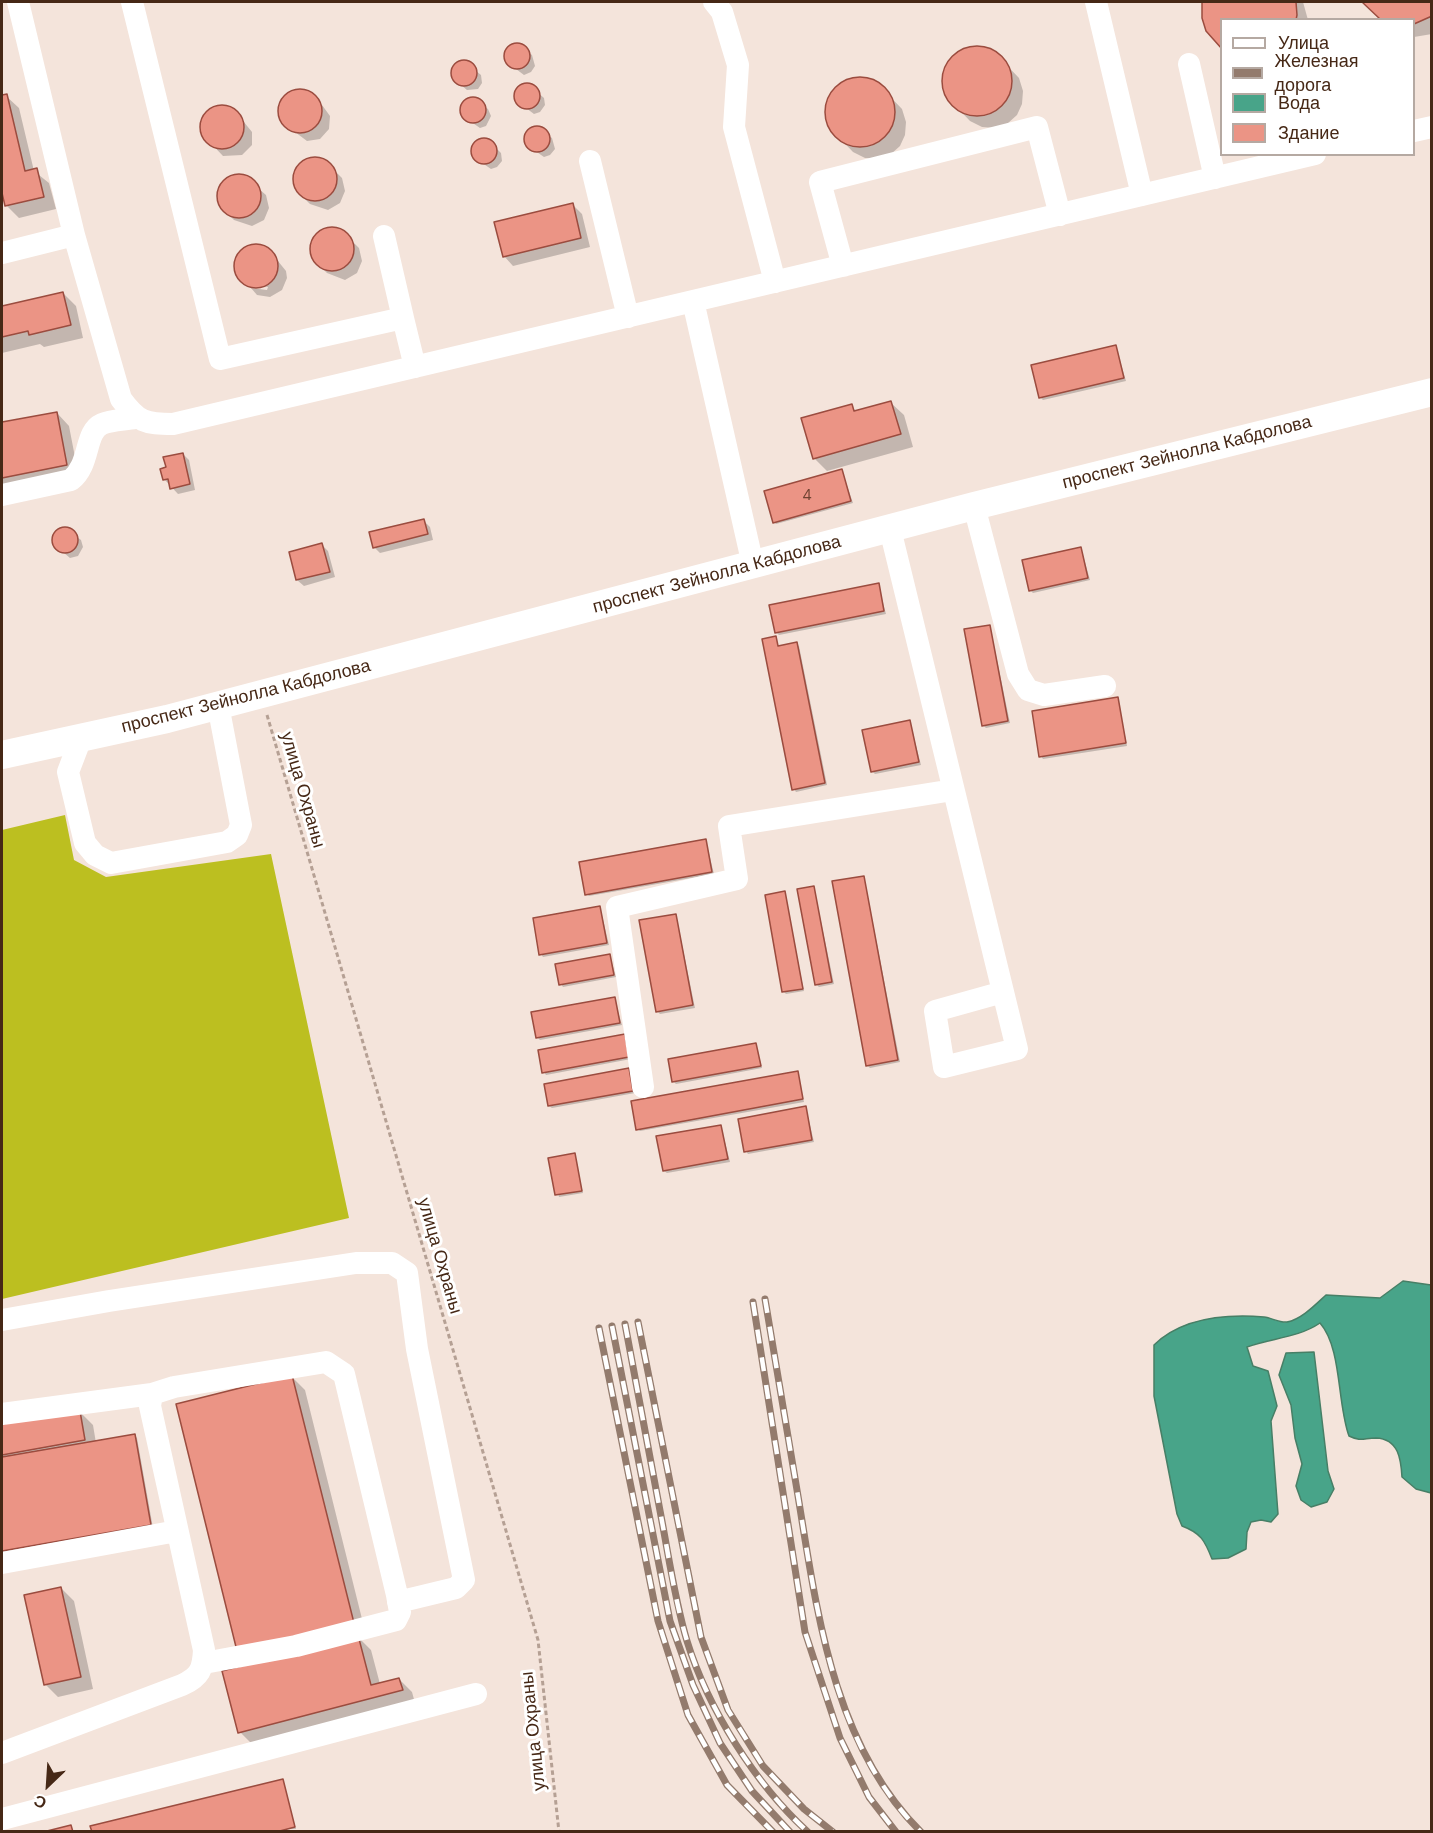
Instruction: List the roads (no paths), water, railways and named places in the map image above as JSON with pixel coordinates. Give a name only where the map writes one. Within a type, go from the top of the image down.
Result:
[{"type":"main road","name":"проспект Зейнолла Кабдолова","points":[[2,755],[218,705],[974,506],[1431,392]]},
{"type":"lane","points":[[18,2],[74,235],[121,399],[135,418]]},
{"type":"lane","points":[[132,2],[220,359],[403,318]]},
{"type":"lane","points":[[714,2],[722,12],[738,65],[734,127],[776,282]]},
{"type":"lane","points":[[1096,2],[1142,195]]},
{"type":"lane","points":[[1190,64],[1215,178]]},
{"type":"lane","points":[[843,266],[820,182],[1036,127],[1060,215]]},
{"type":"lane","points":[[1415,131],[1431,127]]},
{"type":"lane","points":[[2,495],[71,480],[85,464],[90,438],[97,427],[104,423],[135,418],[152,424],[173,424],[1307,156]]},
{"type":"lane","points":[[590,161],[628,317]]},
{"type":"lane","points":[[2,253],[74,235]]},
{"type":"lane","points":[[384,237],[415,367]]},
{"type":"lane","points":[[693,302],[753,565]]},
{"type":"lane","points":[[974,506],[1018,674],[1028,690],[1044,695],[1105,686]]},
{"type":"lane","points":[[890,529],[1003,992]]},
{"type":"lane","points":[[81,738],[68,771],[85,843],[95,855],[111,863],[227,842],[237,835],[242,825],[218,705]]},
{"type":"lane","points":[[644,1087],[617,907],[737,879],[729,826],[953,789]]},
{"type":"lane","points":[[2,1320],[109,1300],[356,1263],[392,1263],[407,1273],[417,1349],[464,1580],[456,1588],[398,1602]]},
{"type":"lane","points":[[2,1414],[152,1394],[174,1387],[326,1362],[344,1374],[400,1612],[396,1620],[296,1646],[204,1663]]},
{"type":"lane","points":[[2,1753],[194,1680],[201,1672],[204,1650],[150,1406],[152,1394]]},
{"type":"lane","points":[[2,1563],[177,1531]]},
{"type":"lane","points":[[2,1819],[476,1694]]},
{"type":"water","points":[[1403,1281],[1431,1285],[1431,1493],[1416,1489],[1402,1477],[1399,1457],[1390,1442],[1384,1439],[1360,1439],[1349,1436],[1336,1361],[1327,1334],[1320,1323],[1294,1335],[1247,1347],[1253,1366],[1268,1371],[1277,1406],[1271,1421],[1278,1514],[1271,1522],[1261,1520],[1251,1522],[1247,1532],[1246,1549],[1228,1558],[1212,1559],[1202,1538],[1182,1526],[1177,1514],[1154,1396],[1154,1345],[1178,1328],[1206,1319],[1250,1316],[1287,1322],[1303,1315],[1326,1295],[1380,1298]]},
{"type":"water","points":[[1314,1352],[1328,1471],[1334,1489],[1327,1502],[1311,1507],[1301,1500],[1296,1486],[1302,1464],[1295,1438],[1291,1405],[1279,1375],[1286,1353]]},
{"type":"railway","points":[[765,1299],[813,1585],[834,1675],[848,1718],[867,1759],[891,1797],[921,1832]]},
{"type":"railway","points":[[753,1302],[805,1632],[840,1738],[869,1797],[896,1832]]},
{"type":"railway","points":[[638,1322],[701,1637],[728,1710],[763,1766],[804,1809],[833,1832]]},
{"type":"railway","points":[[625,1324],[676,1595],[696,1667],[721,1719],[752,1769],[770,1792],[808,1832]]},
{"type":"railway","points":[[612,1326],[670,1621],[693,1685],[720,1743],[752,1791],[790,1832]]},
{"type":"railway","points":[[599,1328],[658,1621],[688,1715],[727,1785],[773,1832]]}]
